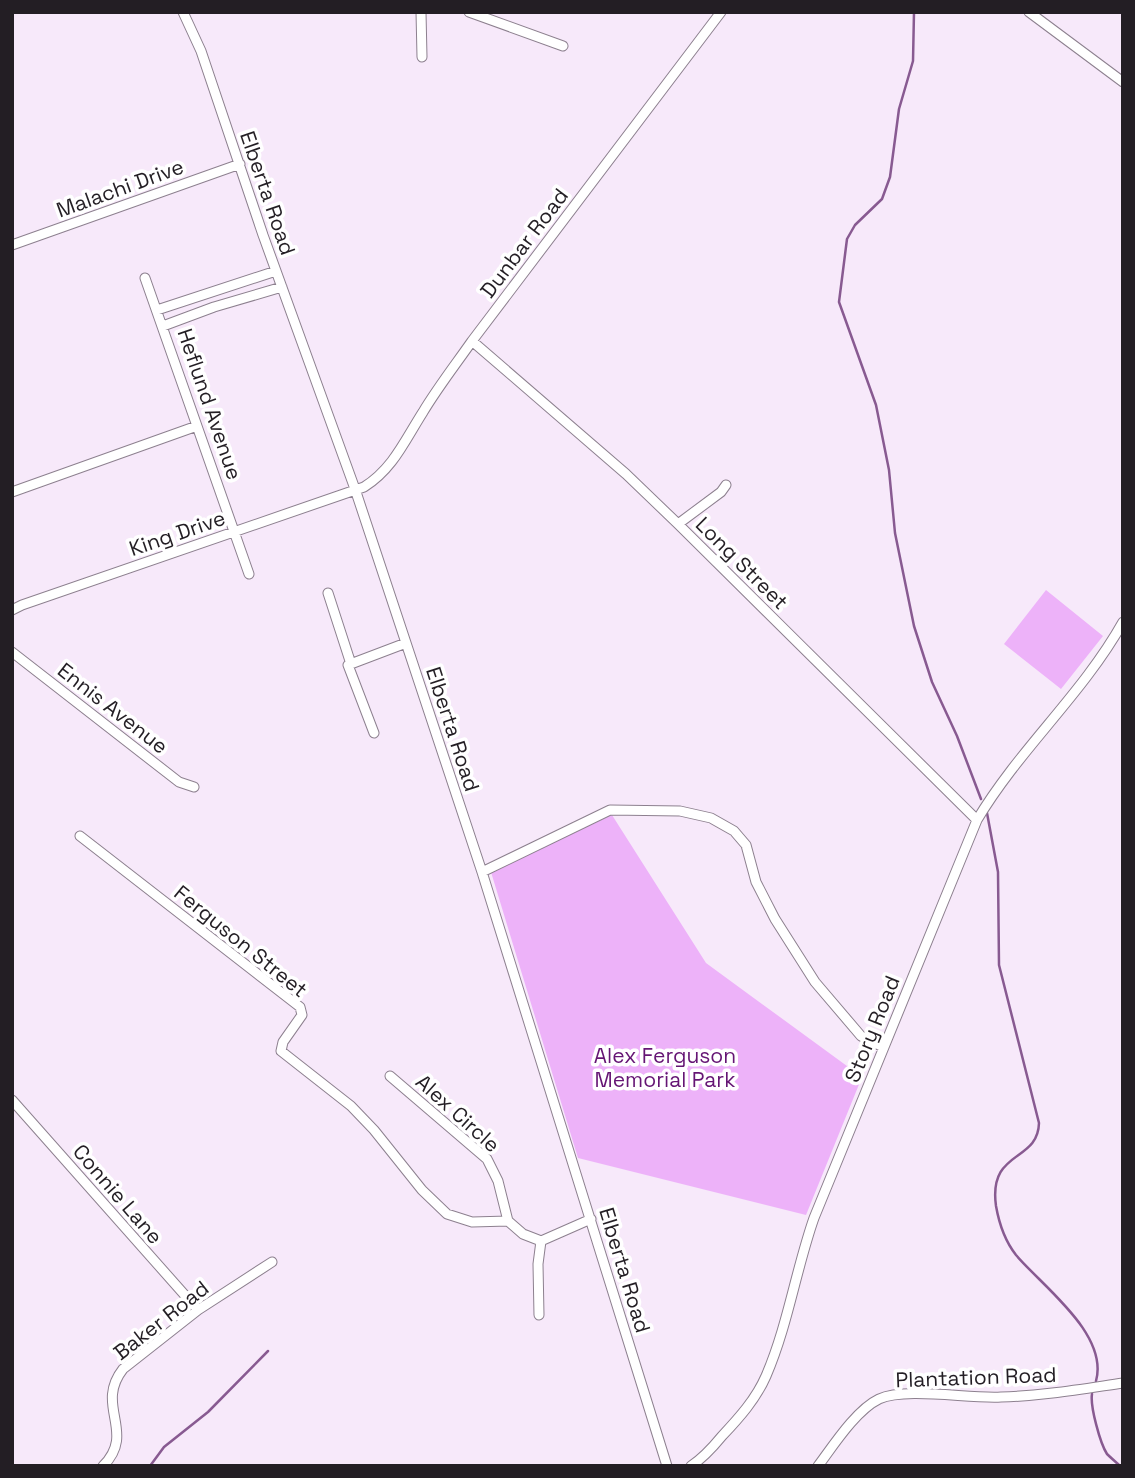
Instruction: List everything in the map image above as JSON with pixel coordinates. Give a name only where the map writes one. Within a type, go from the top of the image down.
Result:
[{"type":"street","name":"Elberta Road","points":[[183,12],[201,51],[276,271],[355,489],[482,872],[667,1466]]},
{"type":"street","points":[[421,12],[422,57]]},
{"type":"street","points":[[469,12],[563,46]]},
{"type":"street","name":"Dunbar Road","points":[[355,489],[376,480],[393,461],[434,394],[472,341],[722,12]]},
{"type":"street","points":[[1029,12],[1123,82]]},
{"type":"street","name":"Malachi Drive","points":[[12,245],[240,164]]},
{"type":"street","name":"Heflund Avenue","points":[[157,310],[276,271]]},
{"type":"street","points":[[145,278],[163,326]]},
{"type":"street","name":"Heflund Avenue","points":[[249,574],[163,326],[214,307],[282,287]]},
{"type":"street","name":"Long Street","points":[[472,341],[616,466],[678,524],[977,820]]},
{"type":"street","points":[[12,492],[197,426]]},
{"type":"street","points":[[678,524],[721,492],[726,485]]},
{"type":"street","name":"King Drive","points":[[12,610],[355,489]]},
{"type":"street","points":[[328,593],[351,664]]},
{"type":"street","name":"Story Road","points":[[691,1466],[701,1459],[744,1412],[765,1378],[779,1341],[801,1254],[977,820],[1014,764],[1093,671],[1123,622]]},
{"type":"street","points":[[374,733],[348,665],[406,643]]},
{"type":"street","name":"Ennis Avenue","points":[[12,652],[179,782],[194,787]]},
{"type":"street","points":[[482,872],[610,810],[680,811],[711,818],[734,831],[746,845],[756,883],[775,919],[815,982],[860,1036],[883,1047]]},
{"type":"street","name":"Ferguson Street","points":[[80,836],[300,1007],[302,1015],[283,1042],[281,1051],[351,1106],[434,1204],[460,1220],[508,1221]]},
{"type":"street","name":"Alex Circle","points":[[390,1076],[487,1159],[498,1181],[508,1221]]},
{"type":"street","name":"Connie Lane","points":[[12,1100],[198,1310]]},
{"type":"street","points":[[508,1221],[523,1234],[541,1241],[591,1219]]},
{"type":"street","points":[[539,1315],[538,1264],[541,1241]]},
{"type":"street","name":"Baker Road","points":[[103,1466],[117,1446],[112,1388],[123,1369],[198,1310],[272,1262]]},
{"type":"street","name":"Plantation Road","points":[[818,1466],[852,1423],[878,1399],[900,1394],[1000,1398],[1123,1383]]},
{"type":"green space","points":[[1046,590],[1103,636],[1061,689],[1004,644]]},
{"type":"green space","name":"Alex Ferguson Memorial Park","points":[[612,815],[706,963],[862,1077],[806,1215],[578,1158],[491,872]]},
{"type":"waterway","points":[[914,12],[913,61],[899,109],[890,177],[882,199],[855,225],[847,239],[839,302],[876,405],[889,470],[895,533],[914,626],[932,682],[957,736],[981,799]]},
{"type":"waterway","points":[[987,813],[998,872],[999,965],[1039,1123],[1037,1136],[1031,1145],[1006,1165],[999,1175],[996,1206],[1003,1232],[1012,1250],[1071,1312],[1093,1346],[1097,1363],[1096,1381]]},
{"type":"waterway","points":[[150,1466],[164,1447],[208,1412],[268,1351]]},
{"type":"waterway","points":[[1092,1394],[1101,1442],[1107,1454],[1120,1466]]}]
